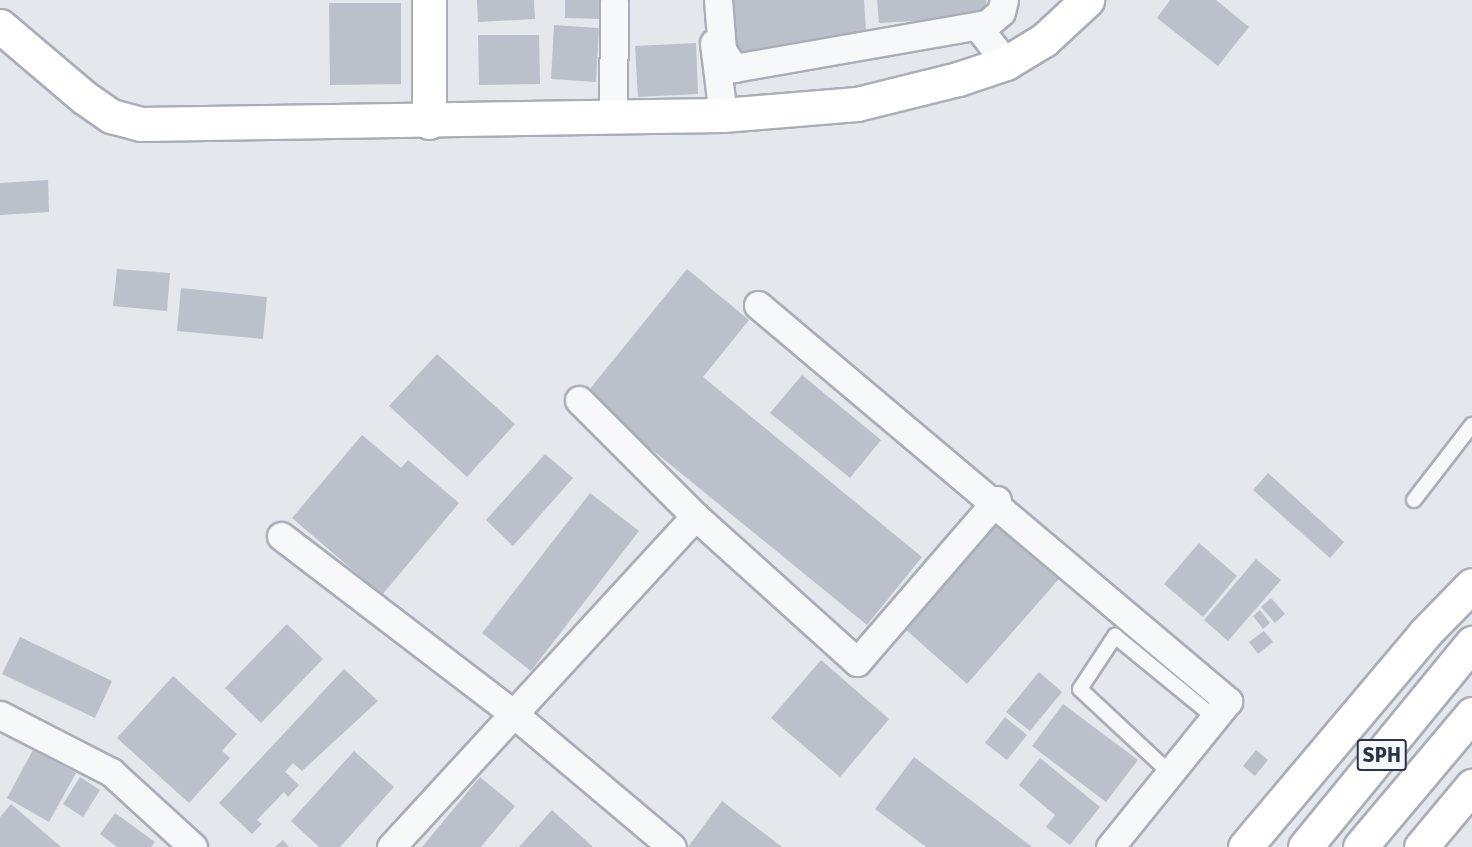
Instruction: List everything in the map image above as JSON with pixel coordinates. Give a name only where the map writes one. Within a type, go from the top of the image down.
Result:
[{"type":"main road","points":[[429,0],[429,122]]},
{"type":"main road","points":[[0,26],[85,98],[111,116],[141,124],[613,118],[794,113],[900,96],[1006,63],[1044,40],[1087,0]]},
{"type":"main road","points":[[1245,847],[1425,633],[1472,585]]},
{"type":"main road","name":"SPH","points":[[1305,847],[1466,652]]},
{"type":"main road","name":"SPH","points":[[1360,847],[1472,714]]},
{"type":"main road","points":[[1420,847],[1472,786]]},
{"type":"street","points":[[718,0],[722,50],[734,68],[978,27],[995,19],[1004,0]]},
{"type":"street","points":[[613,118],[614,2]]},
{"type":"street","points":[[712,27],[723,115]]},
{"type":"street","points":[[978,27],[1006,63]]},
{"type":"street","points":[[758,305],[997,500],[1228,701],[1110,847]]},
{"type":"street","points":[[579,400],[695,516],[857,662],[997,500]]},
{"type":"street","points":[[391,847],[515,715],[695,516]]},
{"type":"street","points":[[281,536],[515,715],[672,847]]},
{"type":"street","points":[[0,715],[111,771],[193,847]]},
{"type":"lane","points":[[1414,500],[1472,425]]},
{"type":"lane","points":[[1170,773],[1080,689],[1115,636],[1214,717]]},
{"type":"building","points":[[477,0],[534,0],[535,19],[478,22]]},
{"type":"building","points":[[565,0],[604,0],[604,19],[565,18]]},
{"type":"building","points":[[728,0],[864,0],[867,46],[731,54]]},
{"type":"building","points":[[877,0],[986,0],[987,17],[879,23]]},
{"type":"building","points":[[1170,0],[1216,0],[1249,27],[1218,66],[1157,18]]},
{"type":"building","points":[[329,3],[401,3],[401,84],[330,85]]},
{"type":"building","points":[[554,25],[599,28],[596,82],[551,79]]},
{"type":"building","points":[[478,35],[539,35],[540,84],[479,85]]},
{"type":"building","points":[[696,43],[698,94],[638,97],[635,46]]},
{"type":"building","points":[[48,180],[49,212],[0,215],[0,183]]},
{"type":"building","points":[[117,269],[170,273],[167,311],[113,306]]},
{"type":"building","points":[[687,269],[749,320],[703,377],[922,557],[867,625],[585,395]]},
{"type":"building","points":[[181,288],[267,297],[263,339],[177,331]]},
{"type":"building","points":[[437,354],[515,424],[467,477],[389,406]]},
{"type":"building","points":[[802,375],[881,440],[850,478],[770,413]]},
{"type":"building","points":[[362,435],[401,468],[408,460],[459,503],[382,595],[292,518]]},
{"type":"building","points":[[545,454],[573,478],[513,546],[486,520]]},
{"type":"building","points":[[1268,473],[1344,542],[1330,558],[1253,490]]},
{"type":"building","points":[[590,493],[639,531],[531,671],[482,633]]},
{"type":"building","points":[[996,523],[1059,579],[967,684],[904,628]]},
{"type":"building","points":[[1199,543],[1237,576],[1203,617],[1164,584]]},
{"type":"building","points":[[1256,559],[1281,580],[1228,641],[1204,620]]},
{"type":"building","points":[[1271,598],[1285,614],[1275,623],[1261,607]]},
{"type":"building","points":[[1260,610],[1270,623],[1263,629],[1253,616]]},
{"type":"building","points":[[287,624],[323,659],[261,723],[225,688]]},
{"type":"building","points":[[1264,631],[1273,642],[1258,654],[1249,642]]},
{"type":"building","points":[[20,637],[112,681],[95,718],[2,674]]},
{"type":"building","points":[[821,660],[889,719],[840,777],[771,718]]},
{"type":"building","points":[[344,669],[378,701],[302,771],[293,763],[285,772],[299,785],[288,797],[284,792],[257,820],[262,824],[252,834],[219,803]]},
{"type":"building","points":[[1039,672],[1062,692],[1030,731],[1006,712]]},
{"type":"building","points":[[173,676],[237,734],[222,751],[230,758],[189,803],[117,738]]},
{"type":"building","points":[[1063,704],[1138,760],[1106,802],[1032,746]]},
{"type":"building","points":[[1005,717],[1027,735],[1007,760],[985,743]]},
{"type":"building","points":[[33,750],[76,773],[49,822],[7,798]]},
{"type":"building","points":[[1256,750],[1268,760],[1255,776],[1243,766]]},
{"type":"building","points":[[354,751],[394,787],[340,847],[319,847],[291,821]]},
{"type":"building","points":[[914,757],[1032,847],[926,847],[875,809]]},
{"type":"building","points":[[1040,758],[1100,807],[1070,845],[1046,827],[1055,815],[1019,785]]},
{"type":"building","points":[[80,777],[100,790],[83,817],[63,804]]},
{"type":"building","points":[[480,777],[515,806],[481,847],[422,847]]},
{"type":"building","points":[[722,801],[782,847],[688,847]]},
{"type":"building","points":[[11,804],[61,847],[0,847],[0,817]]},
{"type":"building","points":[[552,810],[593,847],[519,847]]},
{"type":"building","points":[[115,813],[155,842],[151,847],[117,847],[100,834]]},
{"type":"building","points":[[283,840],[289,847],[275,847]]}]
